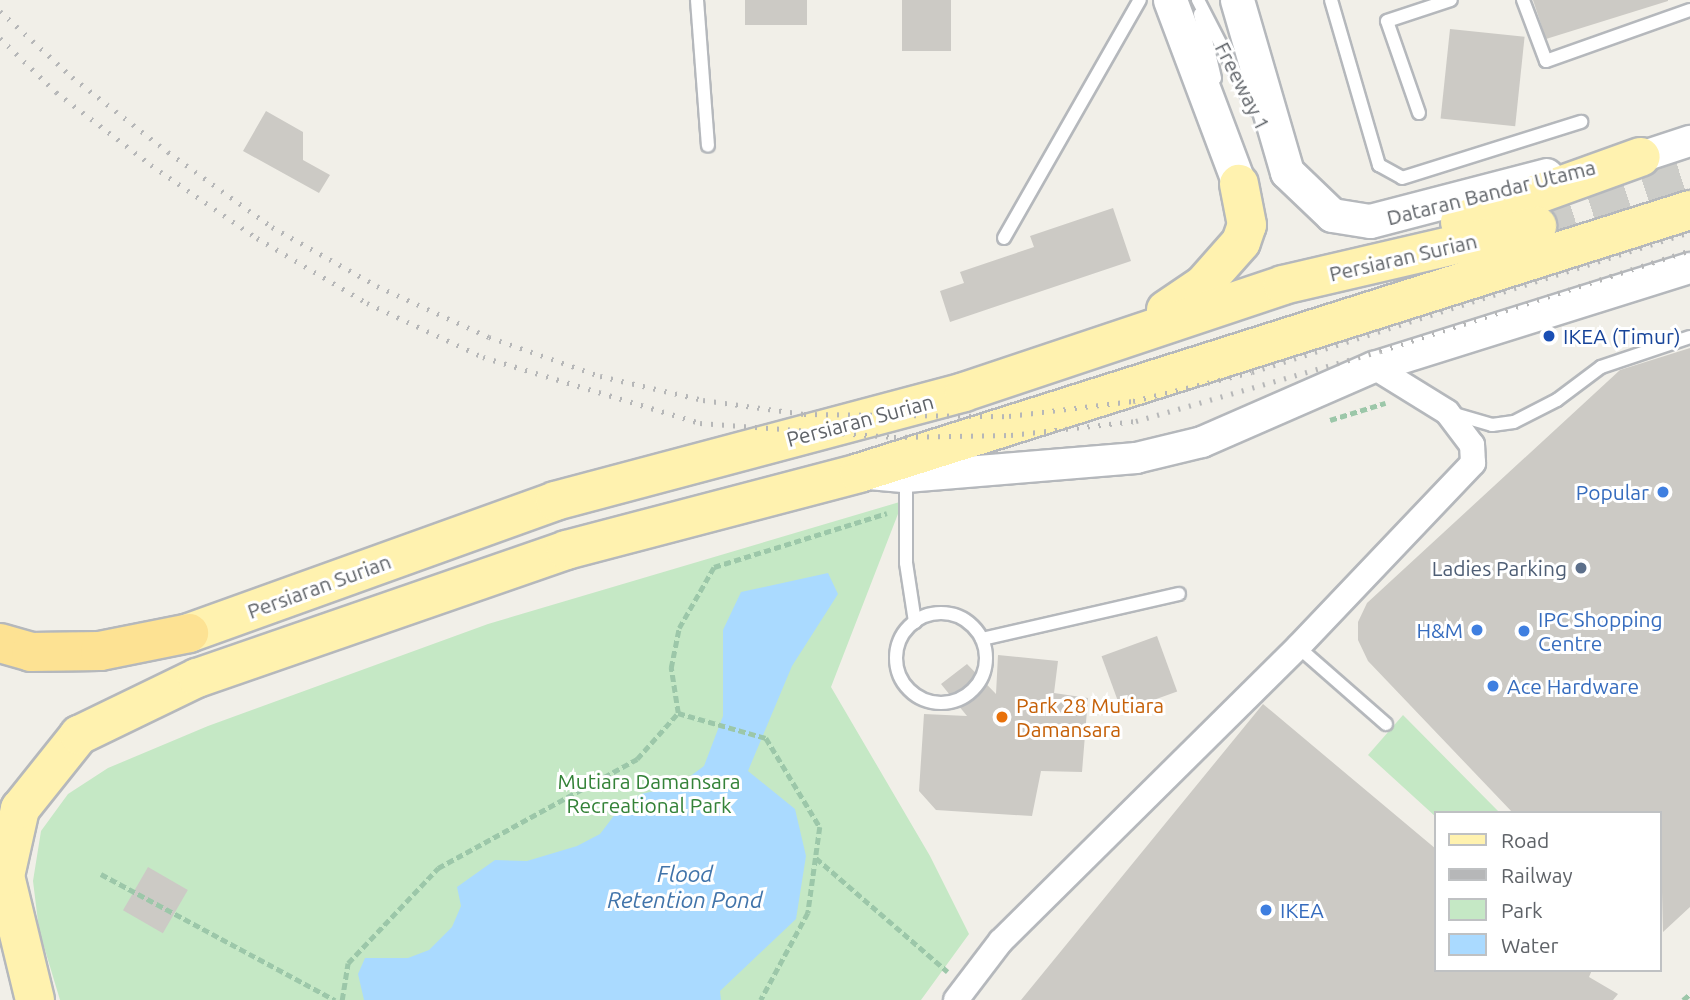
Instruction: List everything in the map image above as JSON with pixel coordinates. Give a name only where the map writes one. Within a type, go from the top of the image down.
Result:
[{"type":"highway","points":[[0,642],[31,652],[100,651],[189,633]]},
{"type":"main road","points":[[1102,342],[1179,303],[1228,261],[1247,225],[1239,184],[1170,0]]},
{"type":"main road","points":[[1237,0],[1287,172]]},
{"type":"main road","points":[[1283,285],[1641,157]]},
{"type":"main road","name":"Dataran Bandar Utama","points":[[1287,172],[1332,215],[1370,222],[1538,177],[1641,157]]},
{"type":"main road","name":"Persiaran Surian","points":[[35,1000],[9,910],[8,846],[20,809],[79,735],[197,678],[566,550],[859,473],[1690,210]]},
{"type":"main road","name":"Persiaran Surian","points":[[189,633],[555,501],[964,392],[1102,342],[1283,285],[1537,226]]},
{"type":"street","points":[[1641,157],[1690,141]]},
{"type":"street","name":"Persiaran Surian","points":[[859,473],[906,477],[1136,458],[1202,442],[1374,368],[1690,268]]},
{"type":"street","points":[[960,994],[1001,941],[1298,647],[1473,463],[1472,445],[1447,412],[1374,368]]},
{"type":"lane","points":[[697,0],[708,146]]},
{"type":"lane","points":[[1004,238],[1140,0]]},
{"type":"lane","name":"Freeway 1","points":[[1198,0],[1239,184]]},
{"type":"lane","name":"Freeway 1","points":[[1198,0],[1287,172]]},
{"type":"lane","points":[[1331,0],[1379,165],[1402,177],[1581,122]]},
{"type":"lane","points":[[1419,113],[1387,21],[1451,0]]},
{"type":"lane","points":[[1523,0],[1546,61],[1690,10]]},
{"type":"lane","points":[[1447,412],[1492,425],[1514,422],[1557,400],[1601,367],[1690,337]]},
{"type":"lane","points":[[906,477],[905,508],[915,622]]},
{"type":"lane","points":[[982,639],[1178,594]]},
{"type":"lane","points":[[929,615],[952,616],[973,626],[982,639],[985,670],[971,692],[956,701],[927,701],[904,685],[898,672],[898,644],[915,622],[929,615]]},
{"type":"lane","points":[[1298,647],[1386,724]]},
{"type":"path","points":[[1318,424],[1415,393]]},
{"type":"path","points":[[342,1000],[348,963],[438,868],[637,759],[677,713],[671,668],[679,628],[714,567],[905,508]]},
{"type":"path","points":[[677,713],[766,738],[820,828],[808,913],[761,1000]]},
{"type":"path","points":[[816,858],[960,994]]},
{"type":"path","points":[[102,874],[335,1000]]},
{"type":"path","points":[[1683,1000],[1690,994]]},
{"type":"green space","name":"Mutiara Damansara Recreational Park","points":[[903,501],[831,687],[930,856],[969,934],[921,1000],[60,1000],[39,930],[33,881],[41,831],[68,794],[108,768],[208,726],[488,624]]},
{"type":"green space","points":[[1403,715],[1498,811],[1434,811],[1434,815],[1368,755]]},
{"type":"water","name":"Flood Retention Pond","points":[[828,573],[838,594],[792,666],[748,771],[795,809],[806,856],[796,919],[720,991],[721,1000],[364,1000],[358,974],[365,958],[408,958],[429,950],[452,927],[461,906],[457,887],[495,860],[527,861],[577,846],[600,834],[616,813],[641,794],[677,786],[704,766],[723,716],[723,630],[741,592]]},
{"type":"building","points":[[745,0],[807,0],[807,25],[745,25]]},
{"type":"building","points":[[902,0],[951,0],[951,51],[902,51]]},
{"type":"building","points":[[1533,0],[1668,0],[1668,1],[1546,39]]},
{"type":"building","points":[[1450,29],[1525,37],[1515,126],[1441,119]]},
{"type":"building","points":[[266,111],[303,132],[303,160],[330,175],[319,193],[243,151]]},
{"type":"building","points":[[1113,208],[1131,261],[950,322],[940,291],[964,283],[960,272],[1034,247],[1030,236]]},
{"type":"building","name":"IPC Shopping Centre","points":[[1690,348],[1690,907],[1663,932],[1662,811],[1511,811],[1368,661],[1358,640],[1358,622],[1367,603],[1620,370]]},
{"type":"building","points":[[1157,636],[1177,691],[1122,712],[1102,656]]},
{"type":"building","points":[[998,655],[1058,661],[1054,693],[1088,698],[1082,772],[1041,771],[1032,816],[936,810],[919,791],[924,714],[967,716],[941,684],[967,664],[996,694]]},
{"type":"building","name":"IKEA","points":[[1263,704],[1434,847],[1434,972],[1591,972],[1589,977],[1618,994],[1613,1000],[1021,1000]]},
{"type":"building","points":[[148,867],[188,890],[163,933],[123,910]]},
{"type":"tunnel","points":[[1537,226],[1690,177]]},
{"type":"railway","points":[[0,11],[72,77],[168,152],[272,227],[377,286],[489,337],[600,376],[703,400],[804,414],[1009,416],[1133,401],[1252,372],[1690,232]]},
{"type":"railway","points":[[0,38],[56,92],[151,165],[257,238],[367,303],[483,357],[700,423],[894,437],[1011,435],[1136,421],[1380,351],[1690,250]]},
{"type":"place","name":"IKEA (Timur)","points":[[1549,336]]},
{"type":"place","name":"Popular","points":[[1663,492]]},
{"type":"place","name":"Ladies Parking","points":[[1581,568]]},
{"type":"place","name":"H&M","points":[[1477,630]]},
{"type":"place","name":"IPC Shopping Centre","points":[[1524,631]]},
{"type":"place","name":"Ace Hardware","points":[[1493,686]]},
{"type":"place","name":"Park 28 Mutiara Damansara","points":[[1002,717]]},
{"type":"place","name":"IKEA","points":[[1266,910]]}]
